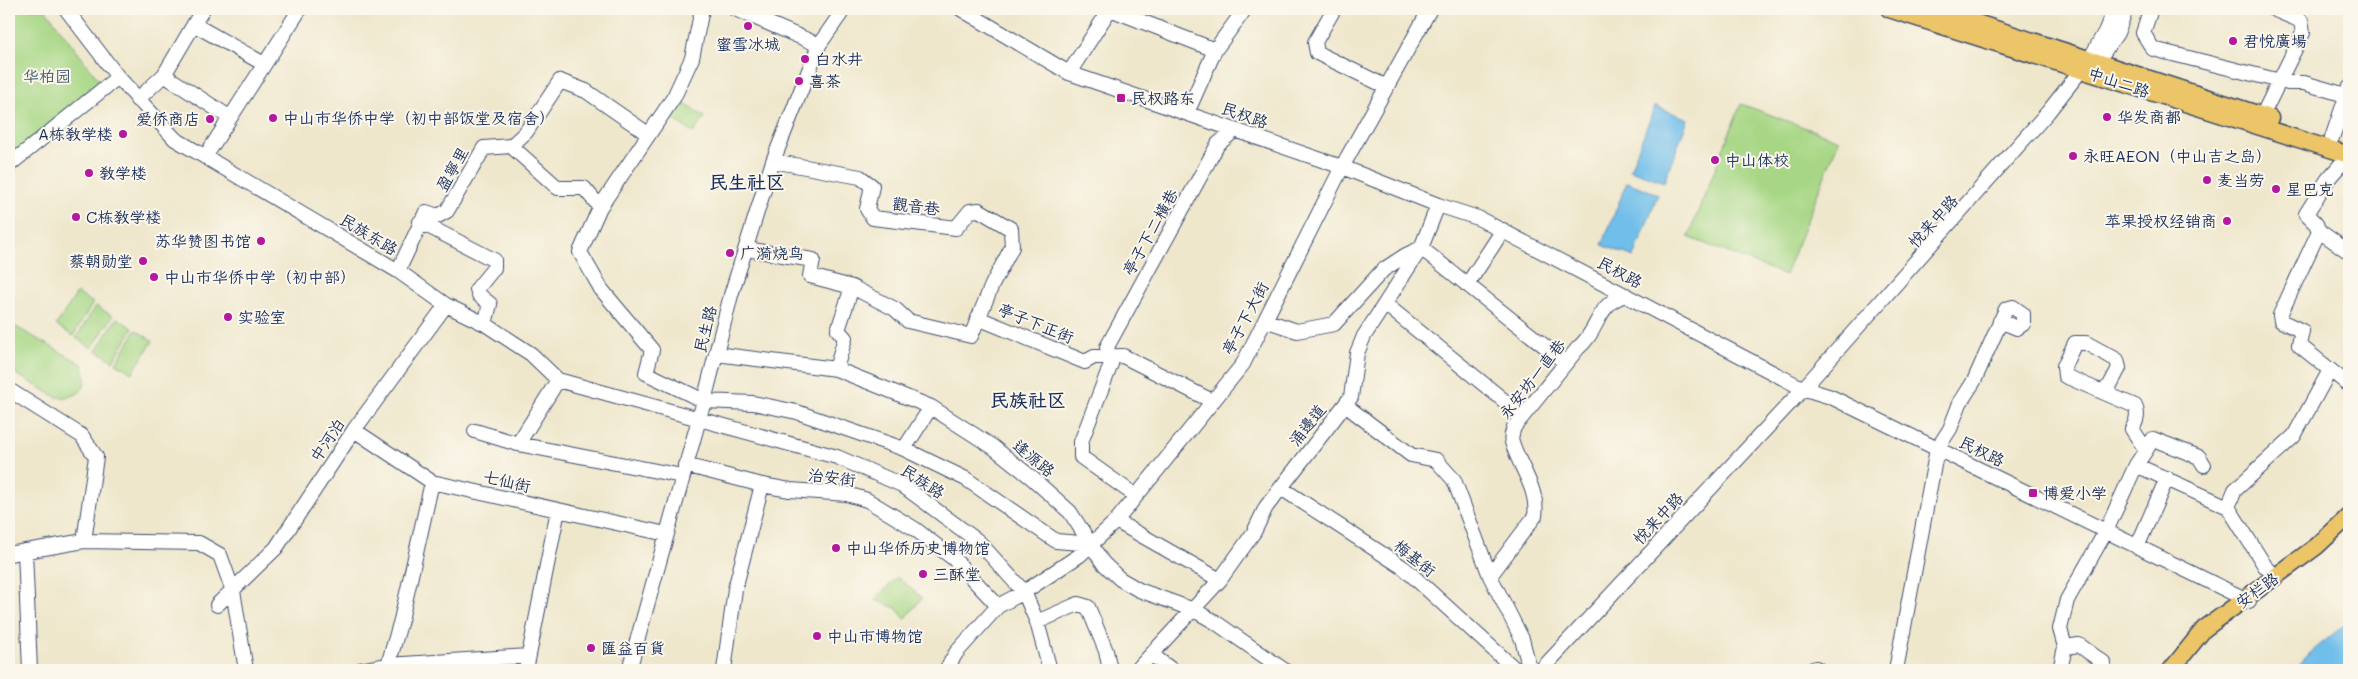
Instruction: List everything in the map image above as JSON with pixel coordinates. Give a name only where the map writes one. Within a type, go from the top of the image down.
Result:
[{"type":"main road","name":"中山二路","points":[[1889,9],[2262,116],[2349,144]]},
{"type":"main road","name":"中山二路","points":[[1934,9],[2090,66],[2349,155]]},
{"type":"main road","name":"安栏路","points":[[2178,670],[2208,632],[2275,576],[2318,546],[2349,516]]},
{"type":"main road","name":"安栏路","points":[[2171,670],[2204,629],[2323,550],[2349,527]]},
{"type":"street","name":"民族东路","points":[[66,9],[137,100],[175,139],[398,272],[446,305],[485,324],[531,354],[558,380],[698,420]]},
{"type":"street","points":[[137,100],[164,74],[203,9]]},
{"type":"street","points":[[204,157],[300,9]]},
{"type":"street","points":[[702,9],[692,58],[674,97],[600,207],[580,252],[601,289],[652,350],[646,373],[704,400],[753,403],[797,412],[904,449],[966,479],[1056,541],[1092,544]]},
{"type":"street","points":[[736,9],[819,45]]},
{"type":"street","name":"民生路","points":[[629,670],[716,354],[773,161],[819,45],[844,9]]},
{"type":"street","name":"民权路","points":[[961,9],[1069,73],[1102,86],[1187,113],[1342,167],[1438,205],[1478,218],[1803,389],[1831,398],[2246,600]]},
{"type":"street","points":[[1069,73],[1110,9],[1215,50]]},
{"type":"street","points":[[1187,113],[1215,50],[1245,9]]},
{"type":"street","points":[[1334,9],[1315,42],[1317,53],[1387,86]]},
{"type":"street","name":"亭子下大街","points":[[946,670],[956,653],[998,606],[1024,592],[1092,544],[1116,521],[1243,364],[1342,167],[1430,9]]},
{"type":"street","points":[[2090,66],[2114,9]]},
{"type":"street","points":[[2090,66],[2117,33],[2126,9]]},
{"type":"street","points":[[2151,9],[2143,33],[2153,49],[2279,81],[2304,83],[2348,93],[2332,138]]},
{"type":"street","points":[[2262,116],[2303,33],[2301,21],[2273,9]]},
{"type":"street","points":[[195,25],[264,64]]},
{"type":"street","name":"悦来中路","points":[[1541,670],[1803,389],[2090,66]]},
{"type":"street","points":[[164,74],[229,117]]},
{"type":"street","points":[[10,162],[118,77]]},
{"type":"street","points":[[600,207],[584,188],[558,188],[511,146],[526,132],[560,81],[586,91],[648,134]]},
{"type":"street","name":"亭子下二橫巷","points":[[1136,496],[1080,457],[1081,442],[1111,364],[1107,347],[1218,144],[1235,130]]},
{"type":"street","name":"盈寧里","points":[[420,222],[426,212],[438,216],[448,211],[484,148],[511,146]]},
{"type":"street","points":[[2349,155],[2328,179],[2306,214],[2316,224],[2319,231],[2349,252]]},
{"type":"street","name":"觀音巷","points":[[773,161],[860,177],[872,186],[867,209],[873,218],[956,228],[970,211],[979,210],[1011,229],[1012,248],[978,318]]},
{"type":"street","name":"涌邊道","points":[[1137,670],[1220,580],[1254,532],[1266,507],[1351,397],[1357,353],[1364,336],[1421,248],[1438,205]]},
{"type":"street","points":[[398,272],[420,222],[494,260],[494,268],[477,289],[479,295],[490,304],[485,324]]},
{"type":"street","points":[[1467,285],[1503,230]]},
{"type":"street","points":[[2319,231],[2280,315],[2281,322],[2302,332],[2300,346],[2349,385]]},
{"type":"street","points":[[1265,320],[1297,332],[1334,324],[1383,270],[1421,248],[1566,363]]},
{"type":"street","name":"亭子下正街","points":[[746,249],[813,260],[810,276],[852,287],[895,309],[908,321],[971,336],[978,318],[1085,362],[1094,357],[1109,356]]},
{"type":"street","points":[[836,369],[845,338],[838,330],[852,287]]},
{"type":"street","name":"永安坊一直巷","points":[[1490,576],[1535,516],[1536,506],[1524,468],[1511,440],[1514,427],[1566,363],[1588,340],[1603,309],[1614,298],[1626,295]]},
{"type":"street","points":[[490,309],[503,298]]},
{"type":"street","points":[[1386,304],[1523,416]]},
{"type":"street","name":"中河泊","points":[[217,605],[276,548],[354,430],[446,305]]},
{"type":"street","points":[[1896,670],[1937,449],[1950,429],[1960,403],[1974,381],[2000,321],[2006,309],[2013,307],[2023,314],[2022,324],[2017,328],[2000,321]]},
{"type":"street","name":"逢源路","points":[[716,354],[836,369],[931,406],[993,447],[1070,512],[1103,563],[1120,579],[1139,590],[1194,610],[1215,622],[1284,670]]},
{"type":"street","points":[[1109,356],[1123,356],[1212,401]]},
{"type":"street","points":[[2228,507],[2235,490],[2294,436],[2330,370]]},
{"type":"street","points":[[518,444],[558,380]]},
{"type":"street","points":[[9,390],[82,436],[96,457],[84,541]]},
{"type":"street","points":[[2100,391],[2135,406],[2137,411],[2136,423],[2132,429],[2146,450]]},
{"type":"street","points":[[1345,405],[1411,454],[1436,460],[1454,480],[1490,576],[1522,639],[1530,670]]},
{"type":"street","points":[[904,449],[931,406]]},
{"type":"street","name":"民族路","points":[[698,420],[837,457],[902,485],[979,542],[1024,592],[1037,622],[1050,670]]},
{"type":"street","name":"七仙街","points":[[354,430],[432,482],[666,534]]},
{"type":"street","name":"治安街","points":[[475,431],[518,444],[576,455],[684,471],[790,490],[847,494],[867,500],[915,529],[954,559],[998,606]]},
{"type":"street","points":[[2060,670],[2065,647],[2060,629],[2067,600],[2106,531],[2136,465],[2153,439],[2199,457],[2204,466]]},
{"type":"street","points":[[2136,465],[2228,507],[2265,566],[2275,576]]},
{"type":"street","points":[[2137,546],[2167,478]]},
{"type":"street","points":[[388,665],[401,620],[432,482]]},
{"type":"street","points":[[724,670],[735,589],[762,485]]},
{"type":"street","name":"梅基街","points":[[1281,488],[1404,568],[1516,670]]},
{"type":"street","points":[[360,670],[388,665],[527,663],[558,510]]},
{"type":"street","points":[[1116,521],[1220,580]]},
{"type":"street","points":[[9,554],[84,541],[199,544],[220,555],[233,591],[246,670]]},
{"type":"street","points":[[26,551],[30,670]]},
{"type":"street","points":[[1037,622],[1078,604],[1088,607],[1106,651],[1110,670]]},
{"type":"street","points":[[2065,647],[2078,644],[2104,663]]},
{"type":"street","points":[[1152,655],[1172,670]]},
{"type":"green space","name":"华柏园","points":[[9,9],[45,9],[101,83],[10,155],[9,154]]},
{"type":"green space","points":[[674,97],[705,117],[693,133],[663,112]]},
{"type":"green space","points":[[1741,104],[1839,140],[1785,275],[1688,237]]},
{"type":"green space","points":[[77,293],[93,303],[73,336],[56,325]]},
{"type":"green space","points":[[96,306],[113,316],[92,348],[76,338]]},
{"type":"green space","points":[[117,318],[133,328],[113,361],[96,350]]},
{"type":"green space","points":[[9,323],[82,364],[85,379],[82,390],[72,396],[56,397],[9,370]]},
{"type":"green space","points":[[136,330],[153,341],[132,373],[116,363]]},
{"type":"green space","points":[[897,577],[922,598],[905,619],[896,608],[875,600]]},
{"type":"water","points":[[1655,106],[1688,119],[1664,182],[1630,170]]},
{"type":"water","points":[[1627,182],[1658,194],[1634,257],[1602,245]]},
{"type":"water","points":[[2349,621],[2349,670],[2294,670],[2310,653]]},
{"type":"place","name":"蜜雪冰城","points":[[748,26]]},
{"type":"place","name":"君悅廣場","points":[[2233,41]]},
{"type":"place","name":"白水井","points":[[805,59]]},
{"type":"place","name":"喜茶","points":[[799,81]]},
{"type":"place","name":"民权路东","points":[[1121,98]]},
{"type":"place","name":"华发商都","points":[[2107,117]]},
{"type":"place","name":"中山市华侨中学（初中部饭堂及宿舍）","points":[[273,118]]},
{"type":"place","name":"爱侨商店","points":[[210,119]]},
{"type":"place","name":"A栋教学楼","points":[[123,134]]},
{"type":"place","name":"永旺AEON（中山吉之岛）","points":[[2073,156]]},
{"type":"place","name":"中山体校","points":[[1715,160]]},
{"type":"place","name":"教学楼","points":[[89,173]]},
{"type":"place","name":"麦当劳","points":[[2207,180]]},
{"type":"place","name":"星巴克","points":[[2276,189]]},
{"type":"place","name":"C栋教学楼","points":[[76,217]]},
{"type":"place","name":"苹果授权经销商","points":[[2227,221]]},
{"type":"place","name":"苏华赞图书馆","points":[[261,241]]},
{"type":"place","name":"广漪烧鸟","points":[[730,253]]},
{"type":"place","name":"蔡朝勋堂","points":[[143,261]]},
{"type":"place","name":"中山市华侨中学（初中部）","points":[[154,277]]},
{"type":"place","name":"实验室","points":[[228,317]]},
{"type":"place","name":"博爱小学","points":[[2033,493]]},
{"type":"place","name":"中山华侨历史博物馆","points":[[836,548]]},
{"type":"place","name":"三酥堂","points":[[923,574]]},
{"type":"place","name":"中山市博物馆","points":[[817,636]]},
{"type":"place","name":"匯益百貨","points":[[591,648]]},
{"type":"district","name":"民生社区","points":[[747,182]]},
{"type":"district","name":"民族社区","points":[[1028,400]]}]
